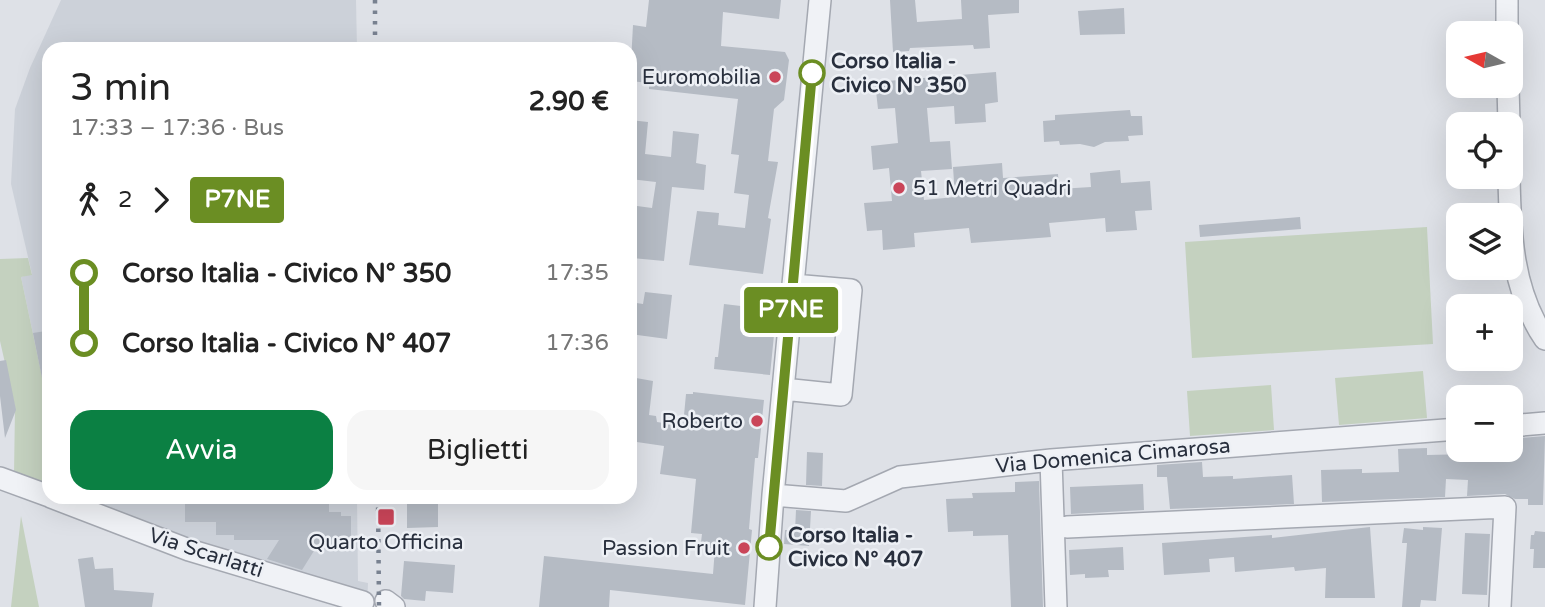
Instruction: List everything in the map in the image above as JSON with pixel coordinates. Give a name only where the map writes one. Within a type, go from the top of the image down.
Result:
[{"type":"street","points":[[765,607],[773,495],[820,0]]},
{"type":"street","points":[[1507,0],[1507,21]]},
{"type":"street","points":[[1510,189],[1514,259],[1524,299],[1545,339]]},
{"type":"street","points":[[783,389],[841,395],[851,290],[793,285]]},
{"type":"street","points":[[1523,425],[1545,423]]},
{"type":"street","name":"Via Domenica Cimarosa","points":[[773,495],[846,501],[900,477],[1051,460],[1446,430]]},
{"type":"street","points":[[1051,460],[1056,607]]},
{"type":"street","name":"Via Scarlatti","points":[[0,478],[42,494]]},
{"type":"street","name":"Via Scarlatti","points":[[68,504],[189,550],[363,602]]},
{"type":"street","points":[[1067,527],[1505,507],[1500,607]]},
{"type":"shaded area","points":[[61,0],[356,0],[357,42],[42,42],[42,377],[21,277],[32,274],[11,184],[15,109],[30,68]]},
{"type":"shaded area","points":[[89,504],[357,504],[358,581],[368,583],[367,607]]},
{"type":"green space","points":[[1427,227],[1433,344],[1192,358],[1185,242]]},
{"type":"green space","points":[[28,258],[32,275],[21,277],[42,377],[42,487],[14,475],[15,407],[0,341],[0,259]]},
{"type":"green space","points":[[1423,371],[1427,418],[1339,425],[1335,378]]},
{"type":"green space","points":[[1271,385],[1274,430],[1190,436],[1187,391]]},
{"type":"green space","points":[[21,516],[39,607],[11,607]]},
{"type":"building","points":[[649,0],[781,0],[779,19],[723,12],[721,46],[785,52],[789,60],[784,100],[774,109],[768,161],[778,162],[768,218],[771,219],[763,274],[689,265],[697,211],[719,213],[718,225],[745,228],[749,195],[734,193],[739,155],[731,154],[738,99],[649,89],[649,83],[637,82],[637,42],[632,42],[633,25],[646,27]]},
{"type":"building","points":[[890,0],[915,0],[917,22],[962,19],[961,0],[1019,0],[1019,13],[988,15],[990,48],[974,49],[973,45],[910,48],[909,51],[893,52]]},
{"type":"building","points":[[1124,8],[1125,34],[1080,35],[1078,11]]},
{"type":"building","points":[[996,72],[998,102],[985,104],[986,122],[955,124],[954,106],[927,108],[930,142],[950,141],[952,169],[921,171],[924,200],[955,197],[953,167],[1002,163],[1003,178],[1058,174],[1059,189],[1091,187],[1090,173],[1120,170],[1121,183],[1150,181],[1152,210],[1135,211],[1137,230],[1106,232],[1105,218],[1049,223],[1051,237],[971,243],[969,228],[914,233],[915,247],[883,250],[882,230],[867,231],[864,203],[892,201],[889,168],[873,170],[871,146],[898,143],[895,108],[878,109],[875,82]]},
{"type":"building","points":[[1130,110],[1131,116],[1142,116],[1143,135],[1128,136],[1129,141],[1105,142],[1094,147],[1080,144],[1060,145],[1059,141],[1044,142],[1043,121],[1055,120],[1055,115]]},
{"type":"building","points":[[637,121],[648,122],[645,154],[671,157],[673,131],[699,134],[696,163],[706,165],[704,190],[672,187],[664,261],[637,258],[637,206],[652,208],[656,182],[637,180]]},
{"type":"building","points":[[1300,217],[1301,229],[1200,237],[1199,225]]},
{"type":"building","points":[[645,292],[672,295],[667,339],[637,335],[637,303],[643,304]]},
{"type":"building","points":[[724,304],[775,310],[770,375],[714,369],[715,357],[718,357]]},
{"type":"building","points":[[42,332],[42,378],[33,333]]},
{"type":"building","points":[[6,360],[16,410],[5,438],[0,396],[0,361]]},
{"type":"building","points":[[637,378],[653,381],[649,415],[656,416],[657,422],[683,426],[686,394],[693,392],[764,400],[758,458],[755,458],[745,605],[610,590],[609,607],[539,607],[544,556],[713,574],[715,548],[710,548],[710,542],[701,542],[702,534],[691,533],[696,479],[660,474],[664,446],[637,442]]},
{"type":"building","points":[[1545,436],[1543,505],[1528,505],[1528,499],[1515,499],[1505,494],[1467,496],[1468,480],[1446,479],[1445,497],[1322,502],[1321,470],[1399,472],[1398,449],[1427,448],[1427,455],[1446,455],[1446,462],[1523,462],[1523,438]]},
{"type":"building","points":[[807,452],[823,453],[822,486],[806,485]]},
{"type":"building","points":[[1202,462],[1203,477],[1233,476],[1233,479],[1292,475],[1294,504],[1170,509],[1167,477],[1157,477],[1157,465]]},
{"type":"building","points":[[1039,481],[1043,607],[1011,607],[1008,535],[973,536],[973,531],[948,532],[946,499],[973,498],[972,493],[1015,492],[1015,482]]},
{"type":"building","points":[[1143,484],[1144,510],[1071,514],[1070,487]]},
{"type":"building","points":[[185,504],[329,504],[329,512],[341,512],[341,516],[351,516],[351,546],[317,546],[302,570],[267,559],[279,540],[234,540],[234,535],[216,535],[216,522],[185,522]]},
{"type":"building","points":[[407,504],[438,504],[438,527],[407,528]]},
{"type":"building","points":[[796,510],[811,511],[809,546],[784,544],[785,530],[795,531]]},
{"type":"building","points":[[1370,527],[1375,598],[1325,598],[1326,568],[1295,571],[1294,567],[1235,572],[1234,557],[1209,559],[1210,572],[1164,575],[1162,543],[1272,535],[1272,538]]},
{"type":"building","points":[[1423,527],[1442,528],[1436,601],[1421,600],[1420,607],[1402,607],[1407,543],[1402,543],[1404,528],[1423,530]]},
{"type":"building","points":[[1535,531],[1545,532],[1545,568],[1533,568],[1534,549],[1530,549],[1531,535],[1534,535]]},
{"type":"building","points":[[1465,533],[1490,534],[1487,595],[1462,594]]},
{"type":"building","points":[[1123,547],[1124,570],[1108,570],[1109,577],[1085,578],[1085,574],[1070,575],[1069,550]]},
{"type":"building","points":[[93,557],[95,569],[113,568],[114,590],[154,593],[152,607],[85,607],[78,559]]},
{"type":"building","points":[[404,561],[455,565],[453,593],[426,591],[425,601],[404,599],[401,596]]},
{"type":"railway","points":[[375,0],[375,42]]},
{"type":"railway","points":[[378,504],[379,607]]},
{"type":"bus line","name":"P7NE","points":[[769,547],[812,73]]},
{"type":"place","name":"Corso Italia - Civico N° 350","points":[[812,73]]},
{"type":"place","name":"Euromobilia","points":[[775,77]]},
{"type":"place","name":"51 Metri Quadri","points":[[899,188]]},
{"type":"place","name":"Roberto","points":[[757,421]]},
{"type":"place","name":"Quarto Officina","points":[[386,517]]},
{"type":"place","name":"Corso Italia - Civico N° 407","points":[[769,547]]},
{"type":"place","name":"Passion Fruit","points":[[744,548]]}]
